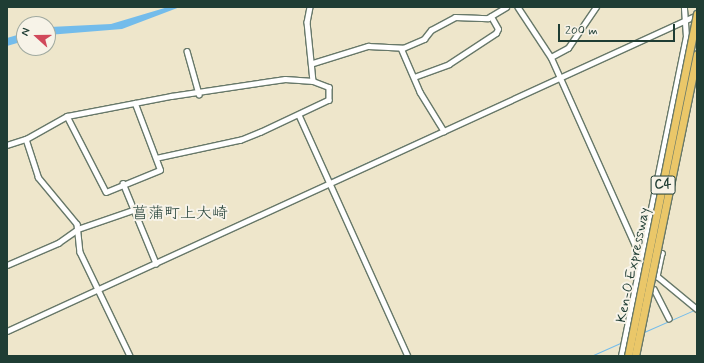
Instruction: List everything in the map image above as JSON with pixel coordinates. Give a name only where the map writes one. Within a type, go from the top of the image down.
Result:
[{"type":"highway","points":[[689,56],[696,7]]},
{"type":"highway","name":"Ken-O Expressway","points":[[628,356],[697,15]]},
{"type":"highway","name":"Ken-O Expressway","points":[[635,356],[697,54]]},
{"type":"street","points":[[310,7],[307,22],[313,63],[313,81]]},
{"type":"street","points":[[313,63],[368,46],[401,48],[424,39],[431,30],[455,17],[491,17],[506,7]]},
{"type":"street","points":[[518,7],[550,57],[635,245],[662,253],[657,276],[697,309]]},
{"type":"street","points":[[550,57],[568,48],[596,7]]},
{"type":"street","points":[[621,356],[681,64],[685,21],[684,7]]},
{"type":"street","points":[[7,331],[697,15]]},
{"type":"street","points":[[414,77],[448,64],[496,33],[498,29],[491,17]]},
{"type":"street","points":[[401,48],[414,77],[444,131]]},
{"type":"street","points":[[187,51],[199,94]]},
{"type":"street","points":[[7,145],[26,139],[67,116],[136,104],[171,96],[199,94],[276,79],[313,81],[330,87],[331,97],[299,115],[241,140],[158,158]]},
{"type":"street","points":[[67,116],[106,192],[123,183],[160,171],[158,158],[136,104]]},
{"type":"street","points":[[299,115],[408,356]]},
{"type":"street","points":[[26,139],[38,177],[71,215],[78,229],[79,247],[130,356]]},
{"type":"street","points":[[123,183],[136,209],[156,263]]},
{"type":"street","points":[[7,265],[58,244],[78,229],[136,209]]},
{"type":"street","points":[[654,289],[669,318]]},
{"type":"water","points":[[168,7],[180,7],[122,29],[56,34],[56,27],[111,24]]},
{"type":"water","points":[[16,35],[16,43],[7,46],[7,38]]},
{"type":"waterway","points":[[560,75],[661,29]]},
{"type":"waterway","points":[[444,128],[557,76]]},
{"type":"waterway","points":[[331,179],[441,129]]},
{"type":"waterway","points":[[158,259],[326,182]]},
{"type":"waterway","points":[[101,285],[153,261]]},
{"type":"waterway","points":[[7,328],[95,288]]},
{"type":"waterway","points":[[644,332],[694,310],[697,314]]},
{"type":"waterway","points":[[591,356],[623,342]]},
{"type":"district","name":"菖蒲町上大崎","points":[[180,214]]}]
